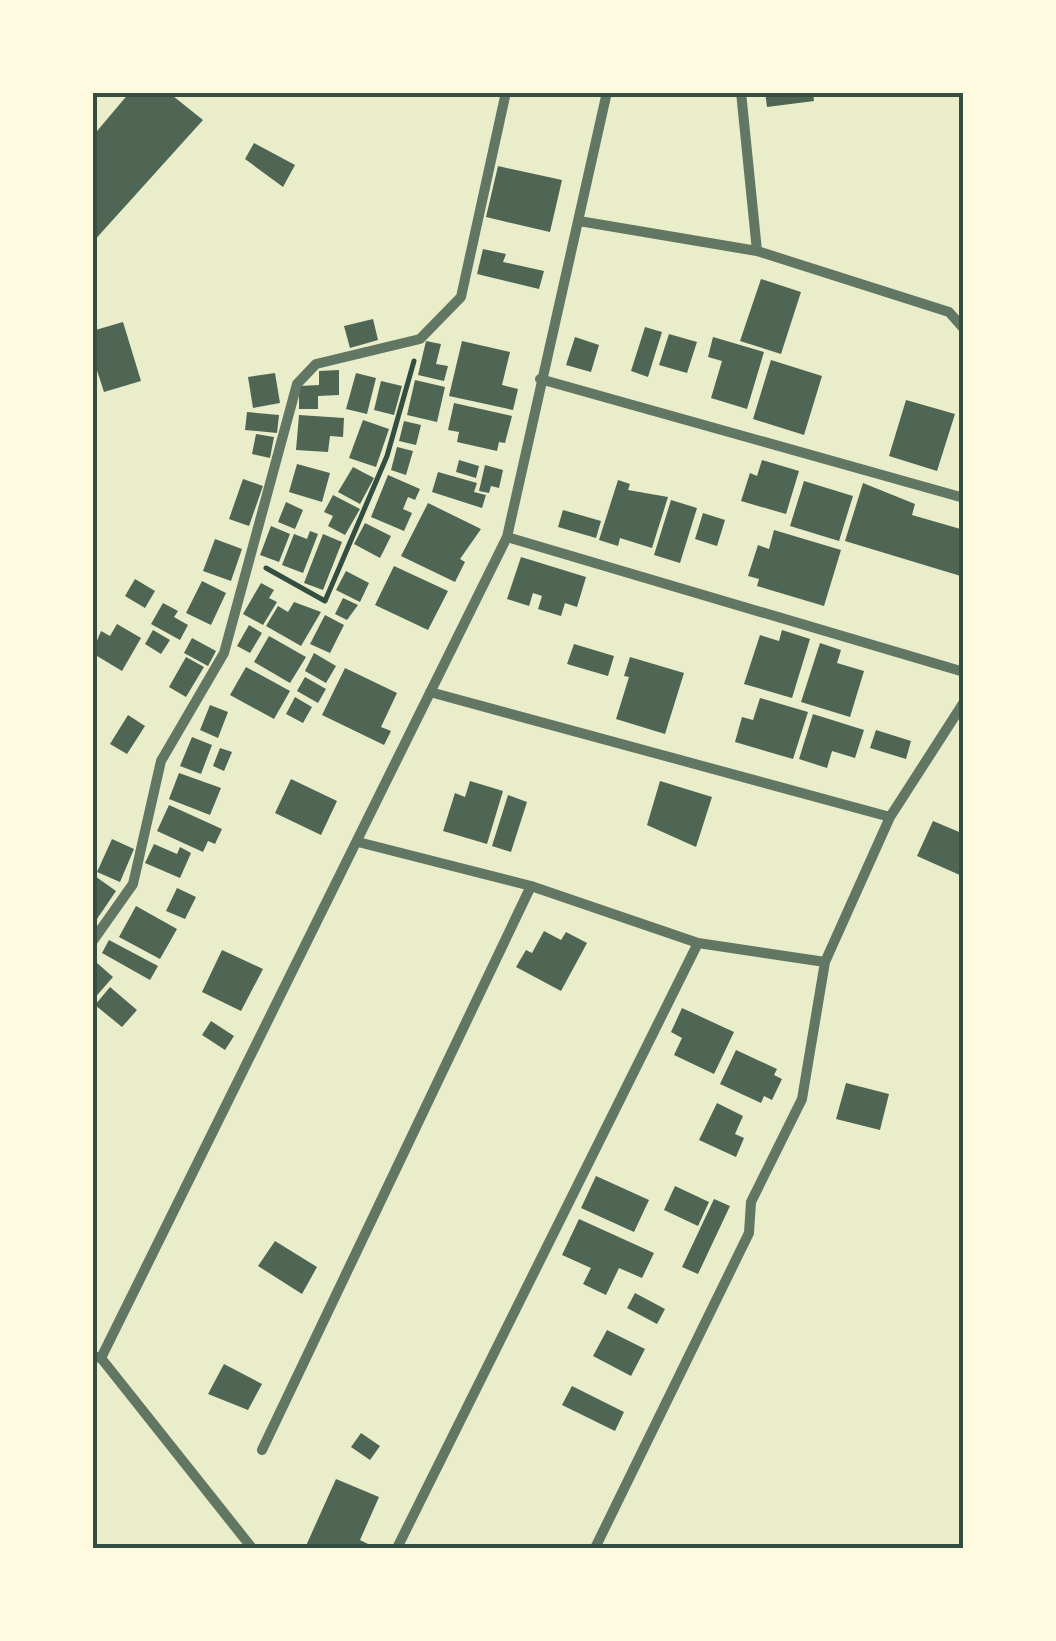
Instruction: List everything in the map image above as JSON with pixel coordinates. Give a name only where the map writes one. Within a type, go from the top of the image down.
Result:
[{"type":"street","points":[[92,942],[133,884],[161,761],[224,653],[297,384],[316,364],[420,339],[461,297],[506,92]]},
{"type":"street","points":[[252,1548],[97,1357],[358,842],[507,537],[607,92]]},
{"type":"street","points":[[741,92],[757,251]]},
{"type":"street","points":[[580,221],[757,251],[950,312],[964,328]]},
{"type":"street","points":[[540,379],[964,498]]},
{"type":"street","points":[[507,537],[964,672]]},
{"type":"street","points":[[430,692],[890,817]]},
{"type":"street","points":[[595,1548],[749,1233],[752,1202],[802,1100],[826,962],[890,817],[964,702]]},
{"type":"street","points":[[358,842],[531,886],[698,943],[826,962]]},
{"type":"street","points":[[262,1450],[531,886]]},
{"type":"street","points":[[397,1548],[698,943]]},
{"type":"path","points":[[250,559],[325,601],[387,456],[420,339]]},
{"type":"building","points":[[130,92],[168,92],[203,120],[92,243],[92,137]]},
{"type":"building","points":[[765,92],[813,92],[814,101],[767,107]]},
{"type":"building","points":[[254,143],[295,165],[283,187],[245,159]]},
{"type":"building","points":[[498,166],[562,180],[550,232],[486,217]]},
{"type":"building","points":[[483,249],[506,254],[503,262],[544,271],[539,289],[477,274]]},
{"type":"building","points":[[761,279],[801,292],[781,354],[740,341]]},
{"type":"building","points":[[373,319],[378,340],[350,348],[344,326]]},
{"type":"building","points":[[123,322],[141,381],[104,392],[92,355],[92,331]]},
{"type":"building","points":[[645,327],[662,332],[648,377],[631,371]]},
{"type":"building","points":[[669,334],[697,342],[687,373],[659,365]]},
{"type":"building","points":[[575,337],[599,345],[591,372],[566,365]]},
{"type":"building","points":[[713,337],[764,352],[747,409],[711,398],[722,361],[708,357]]},
{"type":"building","points":[[426,341],[441,344],[436,364],[448,366],[444,381],[418,375]]},
{"type":"building","points":[[462,341],[510,352],[502,385],[518,389],[513,410],[449,396]]},
{"type":"building","points":[[771,360],[822,376],[804,435],[753,419]]},
{"type":"building","points":[[339,370],[339,395],[318,396],[318,409],[299,409],[299,386],[319,385],[319,371]]},
{"type":"building","points":[[275,373],[280,403],[253,408],[248,377]]},
{"type":"building","points":[[356,373],[376,378],[367,414],[346,409]]},
{"type":"building","points":[[415,380],[445,387],[437,422],[407,415]]},
{"type":"building","points":[[381,381],[402,386],[394,415],[374,410]]},
{"type":"building","points":[[906,400],[955,414],[937,471],[889,456]]},
{"type":"building","points":[[454,403],[512,416],[505,443],[499,442],[497,451],[457,442],[459,432],[448,430]]},
{"type":"building","points":[[247,412],[279,415],[277,433],[245,430]]},
{"type":"building","points":[[299,415],[344,418],[343,437],[330,436],[328,452],[296,450]]},
{"type":"building","points":[[363,420],[389,429],[376,467],[349,458]]},
{"type":"building","points":[[404,421],[421,425],[416,445],[399,441]]},
{"type":"building","points":[[256,434],[274,437],[270,458],[252,454]]},
{"type":"building","points":[[397,447],[413,451],[406,475],[391,470]]},
{"type":"building","points":[[459,460],[479,466],[476,478],[456,472]]},
{"type":"building","points":[[762,460],[799,471],[786,514],[741,501],[750,473],[757,476]]},
{"type":"building","points":[[297,464],[330,473],[322,502],[289,492]]},
{"type":"building","points":[[485,465],[503,470],[499,488],[491,486],[489,493],[479,491]]},
{"type":"building","points":[[353,467],[374,478],[360,504],[338,492]]},
{"type":"building","points":[[438,472],[477,483],[474,492],[486,495],[482,508],[432,492]]},
{"type":"building","points":[[388,475],[420,489],[415,500],[408,497],[403,509],[412,513],[404,531],[371,517]]},
{"type":"building","points":[[243,479],[263,486],[249,526],[229,519]]},
{"type":"building","points":[[618,480],[630,484],[628,490],[668,497],[652,548],[620,538],[618,546],[599,540]]},
{"type":"building","points":[[804,481],[853,496],[839,541],[790,526]]},
{"type":"building","points":[[863,483],[915,504],[912,515],[964,530],[964,577],[845,541]]},
{"type":"building","points":[[333,495],[360,509],[345,535],[328,526],[333,516],[324,512]]},
{"type":"building","points":[[671,500],[697,508],[680,563],[654,555]]},
{"type":"building","points":[[286,502],[303,510],[295,529],[278,522]]},
{"type":"building","points":[[428,503],[481,529],[460,559],[465,562],[455,582],[401,556]]},
{"type":"building","points":[[563,510],[601,521],[596,538],[558,527]]},
{"type":"building","points":[[703,513],[725,520],[717,546],[695,539]]},
{"type":"building","points":[[365,523],[391,536],[380,558],[354,544]]},
{"type":"building","points":[[271,526],[290,534],[279,562],[260,555]]},
{"type":"building","points":[[774,530],[841,550],[824,606],[757,586],[759,579],[748,576],[758,545],[769,549]]},
{"type":"building","points":[[310,531],[318,534],[303,573],[282,565],[294,534],[307,539]]},
{"type":"building","points":[[323,534],[342,542],[323,590],[304,583]]},
{"type":"building","points":[[215,539],[242,549],[231,581],[203,571]]},
{"type":"building","points":[[521,557],[586,577],[577,607],[565,603],[561,616],[538,609],[542,596],[533,593],[529,606],[507,599]]},
{"type":"building","points":[[394,566],[448,591],[428,630],[375,605]]},
{"type":"building","points":[[346,571],[369,583],[360,602],[336,590]]},
{"type":"building","points":[[135,579],[155,591],[145,608],[125,596]]},
{"type":"building","points":[[202,581],[226,593],[211,625],[186,613]]},
{"type":"building","points":[[261,583],[274,590],[269,598],[277,602],[263,625],[243,614]]},
{"type":"building","points":[[343,598],[358,605],[347,620],[335,614]]},
{"type":"building","points":[[294,602],[321,612],[301,646],[266,626],[278,606],[288,612]]},
{"type":"building","points":[[163,603],[178,611],[174,617],[188,625],[180,640],[151,624]]},
{"type":"building","points":[[325,615],[344,625],[330,653],[310,644]]},
{"type":"building","points":[[117,624],[141,638],[122,671],[92,653],[101,631],[110,636]]},
{"type":"building","points":[[249,625],[262,633],[250,653],[237,646]]},
{"type":"building","points":[[153,630],[170,640],[161,654],[145,644]]},
{"type":"building","points":[[782,630],[810,639],[792,698],[744,684],[760,635],[779,641]]},
{"type":"building","points":[[269,636],[306,657],[290,683],[254,662]]},
{"type":"building","points":[[192,638],[216,651],[208,666],[184,653]]},
{"type":"building","points":[[820,643],[841,650],[837,663],[864,671],[850,717],[801,702]]},
{"type":"building","points":[[574,644],[614,656],[608,676],[567,664]]},
{"type":"building","points":[[314,653],[336,666],[326,683],[305,671]]},
{"type":"building","points":[[186,657],[204,667],[186,697],[169,687]]},
{"type":"building","points":[[630,657],[684,673],[665,734],[616,719],[629,677],[624,676]]},
{"type":"building","points":[[246,667],[290,691],[274,719],[230,695]]},
{"type":"building","points":[[345,668],[397,693],[381,727],[391,731],[384,745],[322,715]]},
{"type":"building","points":[[305,677],[326,689],[318,703],[297,691]]},
{"type":"building","points":[[295,697],[312,707],[303,723],[286,714]]},
{"type":"building","points":[[760,698],[808,712],[793,759],[735,742],[742,717],[753,720]]},
{"type":"building","points":[[210,705],[228,712],[218,738],[200,730]]},
{"type":"building","points":[[813,714],[864,730],[855,758],[832,751],[827,768],[799,759]]},
{"type":"building","points":[[128,715],[145,726],[127,754],[110,744]]},
{"type":"building","points":[[876,730],[911,741],[906,759],[870,748]]},
{"type":"building","points":[[192,737],[212,745],[201,774],[180,766]]},
{"type":"building","points":[[220,748],[232,752],[224,771],[213,766]]},
{"type":"building","points":[[179,773],[221,788],[210,815],[169,799]]},
{"type":"building","points":[[291,779],[337,801],[321,835],[275,813]]},
{"type":"building","points":[[470,781],[503,791],[487,844],[443,831],[455,793],[465,797]]},
{"type":"building","points":[[660,781],[712,797],[696,847],[647,825]]},
{"type":"building","points":[[508,795],[527,802],[511,852],[492,846]]},
{"type":"building","points":[[169,805],[222,829],[215,844],[208,841],[203,852],[157,831]]},
{"type":"building","points":[[933,821],[964,834],[962,876],[917,856]]},
{"type":"building","points":[[112,839],[134,849],[120,882],[97,872]]},
{"type":"building","points":[[154,844],[177,854],[180,847],[191,853],[180,878],[145,863]]},
{"type":"building","points":[[92,874],[116,891],[97,919],[92,916]]},
{"type":"building","points":[[177,888],[196,897],[185,919],[166,911]]},
{"type":"building","points":[[136,906],[177,929],[160,959],[119,937]]},
{"type":"building","points":[[544,931],[561,940],[566,932],[587,943],[561,991],[516,967],[526,950],[532,953]]},
{"type":"building","points":[[109,940],[158,966],[150,980],[102,953]]},
{"type":"building","points":[[222,950],[263,969],[241,1011],[202,992]]},
{"type":"building","points":[[97,963],[113,977],[92,1001],[92,968]]},
{"type":"building","points":[[110,987],[137,1010],[122,1027],[95,1005]]},
{"type":"building","points":[[682,1008],[734,1032],[714,1074],[674,1055],[682,1038],[671,1032]]},
{"type":"building","points":[[211,1021],[234,1036],[225,1050],[202,1035]]},
{"type":"building","points":[[736,1050],[777,1069],[774,1075],[782,1079],[772,1100],[764,1096],[761,1103],[720,1084]]},
{"type":"building","points":[[846,1083],[889,1094],[880,1130],[836,1119]]},
{"type":"building","points":[[717,1103],[743,1116],[735,1134],[744,1138],[736,1157],[699,1140]]},
{"type":"building","points":[[596,1176],[649,1200],[634,1232],[581,1208]]},
{"type":"building","points":[[675,1186],[709,1202],[698,1226],[664,1210]]},
{"type":"building","points":[[714,1199],[730,1206],[698,1274],[682,1267]]},
{"type":"building","points":[[579,1219],[654,1253],[642,1278],[619,1268],[606,1295],[583,1284],[591,1268],[562,1255]]},
{"type":"building","points":[[275,1241],[317,1267],[302,1294],[258,1266]]},
{"type":"building","points":[[635,1293],[665,1309],[657,1324],[627,1308]]},
{"type":"building","points":[[607,1330],[645,1349],[631,1376],[593,1356]]},
{"type":"building","points":[[224,1364],[262,1384],[248,1410],[208,1394]]},
{"type":"building","points":[[572,1386],[624,1412],[615,1431],[562,1405]]},
{"type":"building","points":[[361,1433],[380,1446],[370,1460],[351,1447]]},
{"type":"building","points":[[336,1479],[379,1497],[360,1540],[368,1544],[366,1548],[305,1548]]}]
